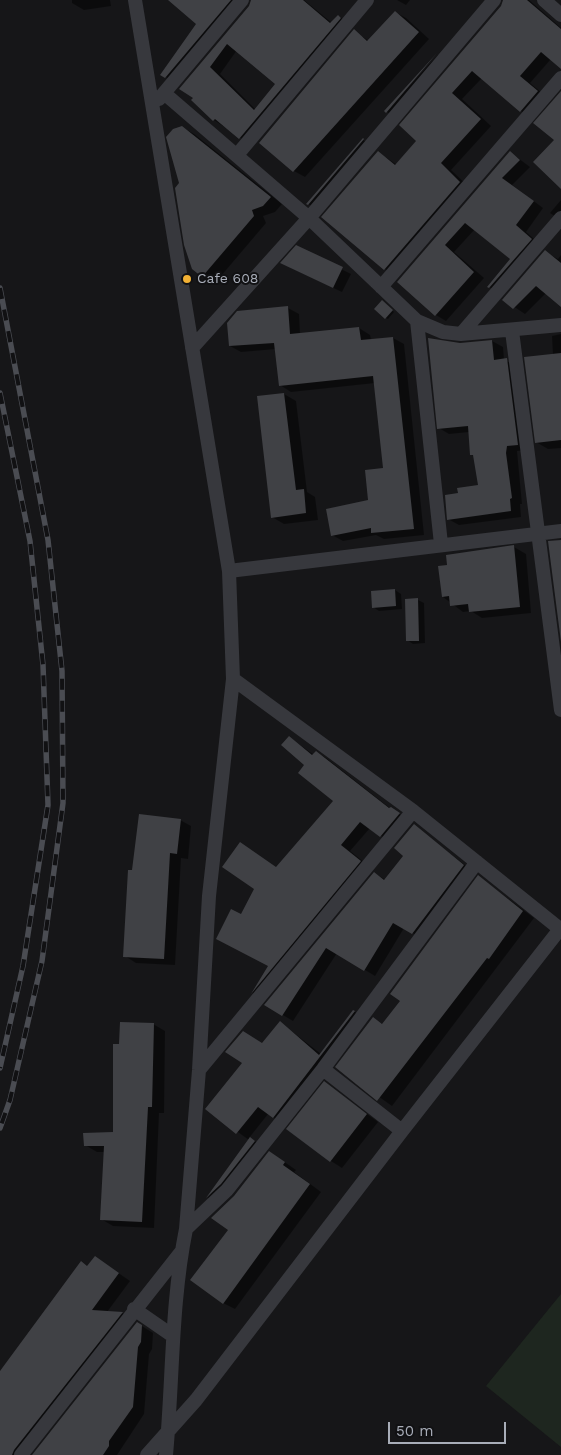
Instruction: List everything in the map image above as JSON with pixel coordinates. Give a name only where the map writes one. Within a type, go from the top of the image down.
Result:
[{"type":"street","points":[[135,0],[154,104],[229,571],[233,679],[209,896],[199,1070],[186,1229],[181,1252],[173,1336],[166,1455]]},
{"type":"street","points":[[154,104],[242,0]]},
{"type":"street","points":[[237,155],[367,0]]},
{"type":"street","points":[[192,348],[309,218],[494,0]]},
{"type":"street","points":[[544,0],[561,15]]},
{"type":"street","points":[[381,287],[561,78]]},
{"type":"street","points":[[164,93],[309,218],[417,320],[443,332],[461,334],[512,331],[561,325]]},
{"type":"street","points":[[461,334],[561,218]]},
{"type":"street","points":[[417,320],[441,544]]},
{"type":"street","points":[[512,331],[540,535],[561,710]]},
{"type":"street","points":[[229,571],[441,544],[561,532]]},
{"type":"street","points":[[147,1455],[196,1400],[560,928],[412,811],[233,679]]},
{"type":"street","points":[[199,1070],[412,811]]},
{"type":"street","points":[[186,1229],[227,1190],[323,1069],[478,862]]},
{"type":"street","points":[[323,1069],[402,1131]]},
{"type":"street","points":[[21,1455],[134,1309],[181,1252]]},
{"type":"street","points":[[134,1309],[173,1336]]},
{"type":"shaded area","points":[[561,1294],[561,1447],[486,1386]]},
{"type":"building","points":[[168,0],[231,0],[165,78],[160,75],[196,24]]},
{"type":"building","points":[[251,0],[303,0],[330,23],[338,15],[341,18],[239,139],[215,119],[213,121],[191,100],[193,98],[179,89],[249,6]],"holes":[[[227,44],[275,84],[254,110],[210,67]]]},
{"type":"building","points":[[503,0],[527,0],[561,29],[561,69],[541,52],[520,76],[538,91],[520,112],[472,71],[452,93],[481,119],[441,163],[460,182],[384,270],[321,217],[378,151],[395,165],[416,141],[399,125],[501,6]]},
{"type":"building","points":[[395,11],[419,32],[293,172],[259,143],[354,29],[367,41]]},
{"type":"building","points":[[437,53],[386,113],[384,111]]},
{"type":"building","points":[[561,91],[561,189],[533,162],[554,140],[533,123]]},
{"type":"building","points":[[182,126],[271,197],[263,206],[252,210],[254,216],[202,277],[192,269],[184,245],[175,188],[179,183],[166,137],[173,129]]},
{"type":"building","points":[[363,138],[308,205],[306,204]]},
{"type":"building","points":[[510,151],[520,160],[502,178],[534,201],[516,225],[532,239],[489,288],[487,287],[510,259],[465,223],[445,245],[474,272],[435,316],[397,282]]},
{"type":"building","points":[[296,245],[343,267],[333,288],[280,263]]},
{"type":"building","points":[[545,250],[561,263],[561,307],[536,286],[513,309],[502,300]]},
{"type":"building","points":[[382,300],[393,310],[385,319],[374,309]]},
{"type":"building","points":[[288,306],[290,334],[359,327],[361,340],[393,337],[414,529],[371,533],[371,528],[331,536],[326,509],[368,500],[365,470],[383,468],[373,376],[279,386],[274,343],[229,346],[227,323],[237,311]]},
{"type":"building","points":[[428,338],[460,343],[492,340],[494,360],[507,358],[518,445],[507,446],[506,453],[512,498],[510,499],[511,511],[447,520],[445,495],[458,493],[457,488],[478,485],[473,455],[470,455],[468,426],[437,429]]},
{"type":"building","points":[[561,353],[561,440],[535,443],[524,357]]},
{"type":"building","points":[[284,393],[296,490],[304,489],[306,513],[271,518],[257,396]]},
{"type":"building","points":[[561,540],[561,642],[548,541]]},
{"type":"building","points":[[514,545],[520,607],[469,612],[468,604],[450,606],[449,596],[442,597],[438,566],[447,565],[446,555]]},
{"type":"building","points":[[395,589],[396,606],[372,608],[371,591]]},
{"type":"building","points":[[418,598],[419,641],[406,641],[405,599]]},
{"type":"building","points":[[289,736],[312,755],[316,751],[389,808],[391,807],[400,813],[380,837],[360,822],[341,845],[361,861],[251,994],[268,966],[216,939],[231,909],[241,914],[254,889],[222,867],[240,842],[276,867],[333,801],[298,773],[304,765],[281,745]]},
{"type":"building","points":[[139,814],[181,819],[177,854],[170,853],[164,959],[123,957],[128,870],[132,870]]},
{"type":"building","points":[[414,824],[464,865],[412,934],[393,923],[364,971],[326,948],[282,1016],[264,1005],[374,872],[384,880],[403,856],[394,848]]},
{"type":"building","points":[[478,875],[523,911],[489,959],[487,958],[377,1101],[335,1067],[373,1017],[382,1024],[400,1001],[390,994]]},
{"type":"building","points":[[353,1010],[355,1011],[273,1118],[258,1107],[236,1134],[205,1109],[242,1063],[225,1052],[243,1031],[262,1043],[280,1021],[319,1055]]},
{"type":"building","points":[[120,1022],[154,1023],[152,1107],[148,1107],[142,1222],[100,1220],[104,1146],[84,1146],[83,1133],[113,1132],[113,1044],[119,1044]]},
{"type":"building","points":[[324,1081],[367,1114],[330,1162],[286,1129]]},
{"type":"building","points":[[250,1137],[255,1141],[221,1184],[206,1198]]},
{"type":"building","points":[[269,1151],[285,1162],[283,1165],[310,1184],[223,1304],[190,1280],[228,1230],[211,1218],[234,1196]]},
{"type":"building","points":[[95,1256],[119,1273],[92,1310],[123,1312],[12,1455],[0,1455],[0,1371],[81,1261],[87,1266]]},
{"type":"building","points":[[137,1322],[142,1325],[141,1342],[138,1347],[133,1407],[109,1441],[109,1446],[103,1455],[32,1455]]},
{"type":"railway","points":[[0,288],[48,540],[62,671],[63,803],[42,961],[10,1100],[0,1128]]},
{"type":"railway","points":[[0,393],[30,541],[43,665],[48,805],[23,966],[0,1068]]},
{"type":"place","name":"Cafe 608","points":[[187,279]]}]
